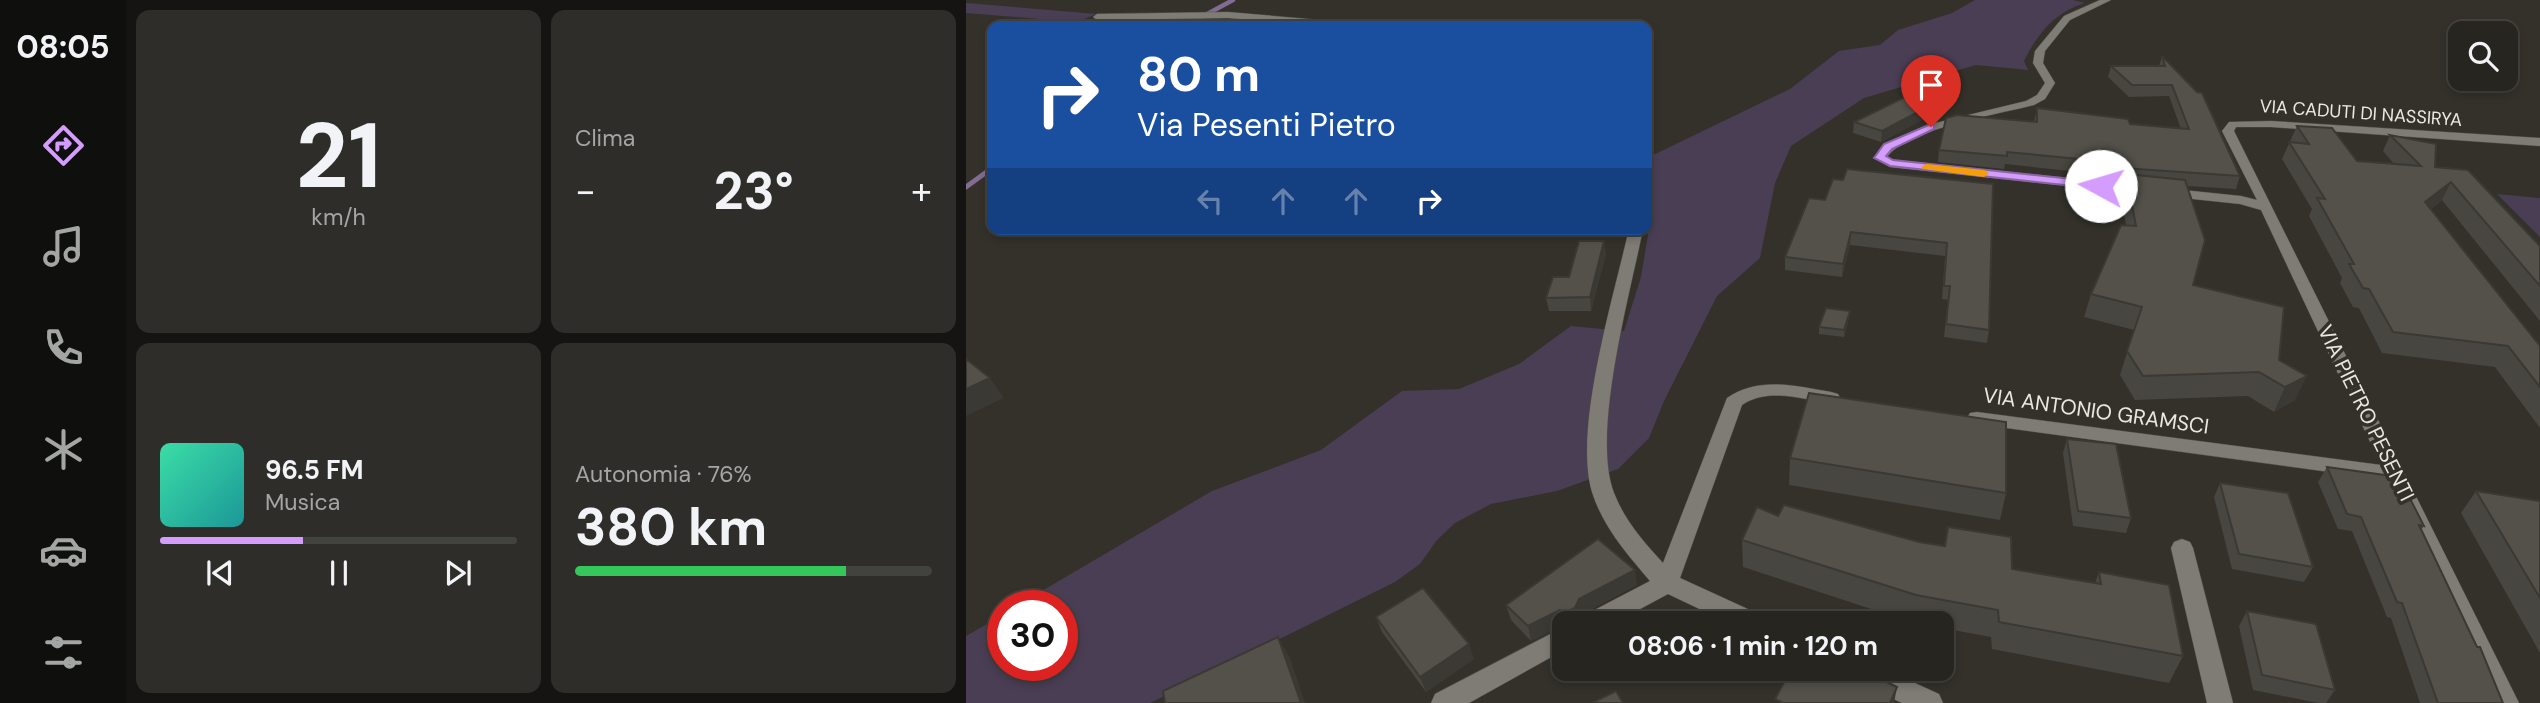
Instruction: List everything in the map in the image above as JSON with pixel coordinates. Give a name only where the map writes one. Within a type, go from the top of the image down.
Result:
[{"type":"street","points":[[2107,0],[2070,15],[2040,51],[2038,63],[2050,83],[2036,100],[1931,127],[1888,147],[1880,158],[1890,163],[2262,205]]},
{"type":"street","points":[[1097,17],[1224,15],[1295,21]]},
{"type":"street","name":"VIA CADUTI DI NASSIRYA","points":[[2262,205],[2228,131],[2231,125],[2253,123],[2540,142]]},
{"type":"street","name":"VIA PIETRO PESENTI","points":[[2262,205],[2506,703]]},
{"type":"street","points":[[1635,235],[1600,401],[1597,460],[1603,492],[1618,525],[1667,583],[1728,611]]},
{"type":"street","points":[[1614,611],[1667,583],[1731,409],[1740,397],[1766,390],[1856,401]]},
{"type":"street","name":"VIA ANTONIO GRAMSCI","points":[[1953,414],[2395,474]]},
{"type":"street","points":[[2182,548],[2220,703]]},
{"type":"street","points":[[1444,703],[1552,644]]},
{"type":"street","points":[[1882,681],[1930,703]]},
{"type":"shaded area","points":[[1975,0],[2073,0],[2085,3],[2056,18],[2041,33],[2024,61],[2028,70],[1976,65],[1864,98],[1791,146],[1775,183],[1760,258],[1717,296],[1664,401],[1649,438],[1618,469],[1557,491],[1491,504],[1455,523],[1437,540],[1420,564],[1395,582],[1150,703],[966,703],[966,636],[987,624],[987,681],[1078,681],[1078,590],[1044,590],[1212,491],[1321,450],[1402,391],[1459,389],[1519,364],[1571,326],[1624,331],[1641,277],[1648,235],[1652,235],[1652,156],[1790,89],[1839,51],[1880,45],[1898,30],[1952,13]]},
{"type":"shaded area","points":[[966,3],[1097,14],[1079,21],[1064,21],[966,13]]},
{"type":"shaded area","points":[[2497,194],[2540,198],[2540,237]]},
{"type":"building","points":[[2162,56],[2197,92],[2202,93],[2240,176],[2122,168],[2121,163],[2007,152],[2007,156],[1939,150],[1946,118],[1957,115],[2037,122],[2037,108],[2128,119],[2130,124],[2189,129],[2172,85],[2132,85],[2111,66],[2165,66]]},
{"type":"building","points":[[1913,93],[1939,101],[1882,131],[1854,122]]},
{"type":"building","points":[[2297,126],[2332,128],[2357,161],[2421,166],[2390,135],[2436,144],[2435,167],[2468,170],[2540,246],[2540,286],[2451,182],[2425,202],[2540,346],[2540,387],[2508,346],[2393,332],[2369,289],[2363,288],[2349,264],[2354,264],[2317,198],[2325,199],[2289,142],[2309,144]]},
{"type":"building","points":[[1847,169],[1993,184],[1989,330],[1946,324],[1950,286],[1944,286],[1947,243],[1851,232],[1843,264],[1785,257],[1809,198],[1825,200],[1833,179],[1843,180]]},
{"type":"building","points":[[2126,174],[2185,180],[2205,240],[2193,285],[2284,307],[2279,360],[2307,376],[2285,387],[2259,372],[2143,376],[2127,351],[2142,307],[2091,294],[2121,225],[2136,226]]},
{"type":"building","points":[[1579,241],[1604,241],[1590,297],[1546,298],[1553,277],[1569,277]]},
{"type":"building","points":[[1826,308],[1850,311],[1844,330],[1819,327]]},
{"type":"building","points":[[966,359],[990,378],[966,389]]},
{"type":"building","points":[[1809,393],[2006,422],[2006,493],[1790,458]]},
{"type":"building","points":[[2067,439],[2116,444],[2131,518],[2078,511]]},
{"type":"building","points":[[2327,467],[2399,477],[2424,526],[2419,525],[2477,647],[2480,647],[2503,703],[2438,703],[2402,603],[2397,602],[2361,517],[2347,514]]},
{"type":"building","points":[[2220,483],[2288,493],[2313,567],[2239,554]]},
{"type":"building","points":[[2476,491],[2540,501],[2540,598]]},
{"type":"building","points":[[1784,505],[1919,542],[1945,546],[1948,527],[2011,537],[2012,569],[2101,584],[2099,572],[2169,585],[2183,656],[1999,622],[1998,610],[1916,595],[1742,540],[1757,507],[1778,516]]},
{"type":"building","points":[[1598,539],[1635,570],[1579,599],[1575,608],[1552,611],[1552,614],[1528,626],[1506,605]]},
{"type":"building","points":[[1423,588],[1469,644],[1420,677],[1376,617]]},
{"type":"building","points":[[2247,611],[2316,624],[2335,690],[2262,675]]},
{"type":"building","points":[[1278,637],[1301,703],[1165,703],[1163,691]]},
{"type":"building","points":[[1785,681],[1885,681],[1897,687],[1890,703],[1783,703],[1775,699]]},
{"type":"building","points":[[1616,691],[1623,703],[1592,703]]},
{"type":"waterway","points":[[1194,21],[1233,0]]},
{"type":"waterway","points":[[966,187],[987,172]]},
{"type":"slow traffic","points":[[1927,167],[1984,173]]},
{"type":"route","points":[[1931,127],[1888,147],[1881,152],[1880,158],[1890,163],[2101,186]]}]
